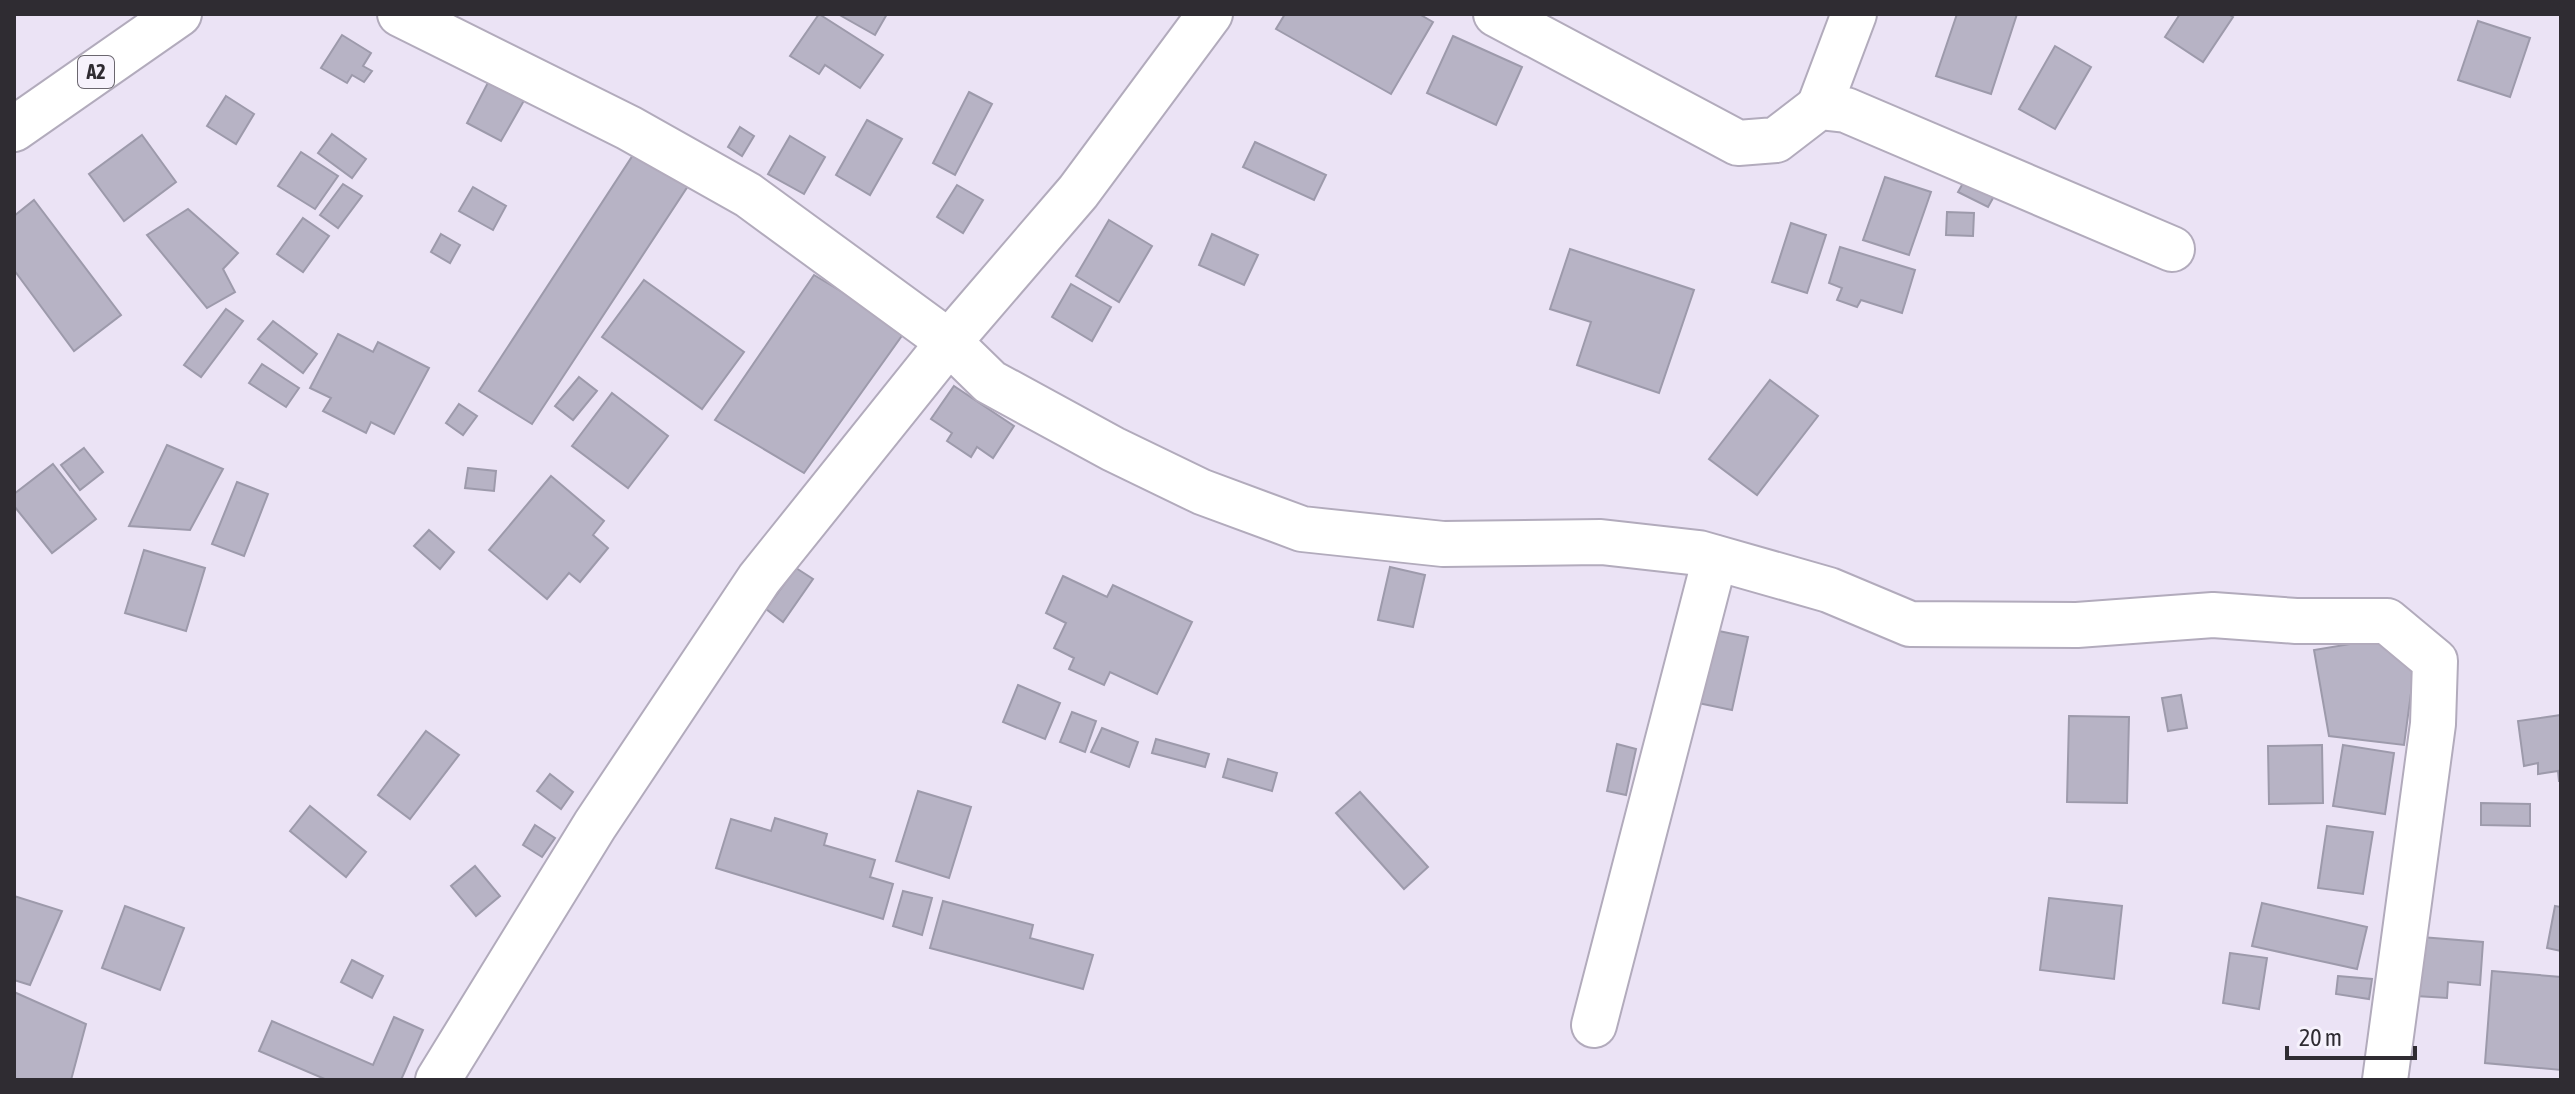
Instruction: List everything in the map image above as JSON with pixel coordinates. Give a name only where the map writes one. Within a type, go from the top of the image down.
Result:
[{"type":"street","name":"A2","points":[[14,129],[179,14]]},
{"type":"street","points":[[400,14],[629,128],[748,195],[949,342],[990,382],[1113,449],[1202,492],[1302,529],[1443,544],[1601,542],[1699,553],[1829,590],[1910,624],[2077,625],[2213,615],[2296,621],[2387,621],[2435,661],[2433,724],[2427,749],[2385,1080]]},
{"type":"street","points":[[438,1080],[595,825],[759,579],[949,342],[1078,192],[1210,14]]},
{"type":"street","points":[[1496,14],[1738,143],[1776,140],[1819,107],[1854,14]]},
{"type":"street","points":[[1819,107],[1846,110],[2172,249]]},
{"type":"street","points":[[1594,1025],[1715,558]]},
{"type":"building","points":[[819,14],[883,55],[860,88],[825,65],[819,74],[790,56]]},
{"type":"building","points":[[838,14],[887,14],[875,35]]},
{"type":"building","points":[[1285,14],[1419,14],[1433,22],[1391,94],[1276,29]]},
{"type":"building","points":[[1957,14],[2017,14],[1991,94],[1936,76]]},
{"type":"building","points":[[2180,14],[2228,14],[2233,17],[2203,62],[2165,37]]},
{"type":"building","points":[[2478,21],[2530,38],[2510,97],[2458,80]]},
{"type":"building","points":[[342,35],[371,53],[363,66],[372,71],[364,82],[352,75],[347,83],[321,68]]},
{"type":"building","points":[[1453,36],[1522,67],[1496,125],[1427,93]]},
{"type":"building","points":[[2055,46],[2091,67],[2055,129],[2019,109]]},
{"type":"building","points":[[494,71],[530,90],[501,141],[467,123]]},
{"type":"building","points":[[969,92],[992,104],[955,175],[933,163]]},
{"type":"building","points":[[226,96],[254,114],[236,144],[207,126]]},
{"type":"building","points":[[867,120],[902,139],[870,195],[836,175]]},
{"type":"building","points":[[740,127],[754,136],[742,156],[728,147]]},
{"type":"building","points":[[332,134],[366,159],[352,178],[318,153]]},
{"type":"building","points":[[142,135],[176,182],[124,221],[89,174]]},
{"type":"building","points":[[790,136],[825,157],[804,194],[768,174]]},
{"type":"building","points":[[1255,142],[1326,175],[1314,200],[1243,167]]},
{"type":"building","points":[[301,152],[338,176],[315,209],[278,186]]},
{"type":"building","points":[[635,152],[688,186],[532,424],[479,391]]},
{"type":"building","points":[[1967,176],[1997,191],[1988,207],[1958,192]]},
{"type":"building","points":[[1885,177],[1931,192],[1909,255],[1863,240]]},
{"type":"building","points":[[343,184],[362,196],[338,228],[320,215]]},
{"type":"building","points":[[957,185],[983,200],[963,233],[937,217]]},
{"type":"building","points":[[473,187],[506,206],[493,230],[459,211]]},
{"type":"building","points":[[34,200],[121,315],[74,351],[14,270],[14,216]]},
{"type":"building","points":[[188,209],[238,253],[223,269],[235,292],[207,308],[147,235]]},
{"type":"building","points":[[1947,212],[1974,213],[1973,236],[1946,235]]},
{"type":"building","points":[[303,218],[329,236],[303,272],[277,254]]},
{"type":"building","points":[[1109,220],[1152,246],[1119,302],[1076,276]]},
{"type":"building","points":[[1791,223],[1826,235],[1807,293],[1772,282]]},
{"type":"building","points":[[441,234],[460,245],[450,263],[431,252]]},
{"type":"building","points":[[1212,234],[1258,255],[1244,285],[1199,265]]},
{"type":"building","points":[[1840,247],[1915,270],[1902,313],[1861,300],[1857,307],[1837,300],[1842,288],[1829,283]]},
{"type":"building","points":[[1570,249],[1694,290],[1659,393],[1577,365],[1591,322],[1550,309]]},
{"type":"building","points":[[814,275],[906,330],[804,473],[715,420]]},
{"type":"building","points":[[644,280],[744,352],[702,409],[602,337]]},
{"type":"building","points":[[1071,284],[1111,307],[1092,341],[1052,317]]},
{"type":"building","points":[[226,309],[243,321],[201,377],[184,365]]},
{"type":"building","points":[[273,321],[317,354],[303,373],[258,339]]},
{"type":"building","points":[[338,334],[373,352],[378,342],[429,368],[394,434],[371,422],[366,433],[323,411],[331,398],[310,388]]},
{"type":"building","points":[[262,364],[299,388],[286,407],[249,383]]},
{"type":"building","points":[[579,377],[597,391],[573,420],[555,406]]},
{"type":"building","points":[[1770,380],[1818,416],[1757,495],[1709,459]]},
{"type":"building","points":[[954,386],[1014,426],[993,458],[977,447],[971,457],[947,441],[952,433],[931,419]]},
{"type":"building","points":[[612,393],[668,436],[628,488],[572,446]]},
{"type":"building","points":[[459,404],[477,416],[463,435],[446,423]]},
{"type":"building","points":[[167,445],[223,469],[190,530],[129,526]]},
{"type":"building","points":[[84,448],[103,472],[80,490],[61,465]]},
{"type":"building","points":[[53,464],[96,519],[52,553],[14,506],[14,494]]},
{"type":"building","points":[[468,468],[496,471],[494,491],[465,488]]},
{"type":"building","points":[[551,476],[604,521],[593,535],[608,548],[580,582],[569,573],[547,599],[489,550]]},
{"type":"building","points":[[237,482],[268,494],[244,556],[212,544]]},
{"type":"building","points":[[429,530],[454,552],[440,569],[414,546]]},
{"type":"building","points":[[144,550],[205,568],[186,631],[125,613]]},
{"type":"building","points":[[1390,567],[1425,575],[1413,627],[1378,620]]},
{"type":"building","points":[[796,568],[813,579],[783,622],[766,609]]},
{"type":"building","points":[[1063,576],[1107,597],[1113,585],[1192,622],[1157,694],[1110,672],[1104,685],[1069,669],[1074,658],[1054,648],[1066,623],[1046,613]]},
{"type":"building","points":[[1714,630],[1748,637],[1732,710],[1698,703]]},
{"type":"building","points":[[2380,639],[2415,664],[2404,745],[2329,736],[2314,650]]},
{"type":"building","points":[[1018,685],[1060,703],[1045,739],[1003,722]]},
{"type":"building","points":[[2181,695],[2187,728],[2168,731],[2162,698]]},
{"type":"building","points":[[1072,712],[1096,721],[1085,752],[1060,742]]},
{"type":"building","points":[[2561,715],[2559,781],[2558,771],[2538,774],[2538,763],[2524,766],[2518,721]]},
{"type":"building","points":[[2069,716],[2129,717],[2127,803],[2067,802]]},
{"type":"building","points":[[1102,728],[1138,742],[1129,767],[1091,752]]},
{"type":"building","points":[[426,731],[459,755],[410,819],[378,795]]},
{"type":"building","points":[[1156,739],[1209,754],[1205,767],[1152,753]]},
{"type":"building","points":[[1617,744],[1636,749],[1626,795],[1607,791]]},
{"type":"building","points":[[2322,745],[2323,803],[2269,804],[2268,746]]},
{"type":"building","points":[[2343,745],[2394,753],[2385,814],[2333,806]]},
{"type":"building","points":[[1228,759],[1277,773],[1272,791],[1223,777]]},
{"type":"building","points":[[550,774],[573,792],[561,809],[537,791]]},
{"type":"building","points":[[918,791],[971,807],[949,878],[896,861]]},
{"type":"building","points":[[1360,792],[1428,867],[1404,889],[1336,813]]},
{"type":"building","points":[[2481,803],[2530,804],[2530,826],[2481,825]]},
{"type":"building","points":[[310,806],[366,852],[346,877],[290,831]]},
{"type":"building","points":[[775,818],[827,834],[824,845],[875,860],[870,877],[893,884],[883,919],[716,868],[731,819],[771,831]]},
{"type":"building","points":[[535,825],[555,838],[542,857],[523,845]]},
{"type":"building","points":[[2327,826],[2373,832],[2363,894],[2318,888]]},
{"type":"building","points":[[475,866],[500,896],[476,916],[451,886]]},
{"type":"building","points":[[903,891],[932,898],[922,935],[893,926]]},
{"type":"building","points":[[14,896],[62,911],[30,985],[14,980]]},
{"type":"building","points":[[2049,898],[2122,906],[2114,979],[2040,970]]},
{"type":"building","points":[[943,901],[1033,925],[1030,938],[1093,955],[1083,989],[930,948]]},
{"type":"building","points":[[2262,903],[2367,927],[2357,969],[2252,946]]},
{"type":"building","points":[[125,906],[184,928],[160,990],[102,968]]},
{"type":"building","points":[[2555,906],[2561,907],[2561,951],[2547,948]]},
{"type":"building","points":[[2421,937],[2483,942],[2480,985],[2448,982],[2447,998],[2416,996]]},
{"type":"building","points":[[2230,953],[2267,958],[2259,1009],[2223,1003]]},
{"type":"building","points":[[352,960],[383,976],[372,998],[341,982]]},
{"type":"building","points":[[2492,971],[2561,977],[2561,1070],[2485,1063]]},
{"type":"building","points":[[2338,976],[2372,979],[2369,999],[2336,994]]},
{"type":"building","points":[[14,992],[86,1024],[71,1080],[14,1080]]},
{"type":"building","points":[[394,1017],[423,1030],[401,1080],[327,1080],[259,1051],[272,1021],[373,1065]]}]
